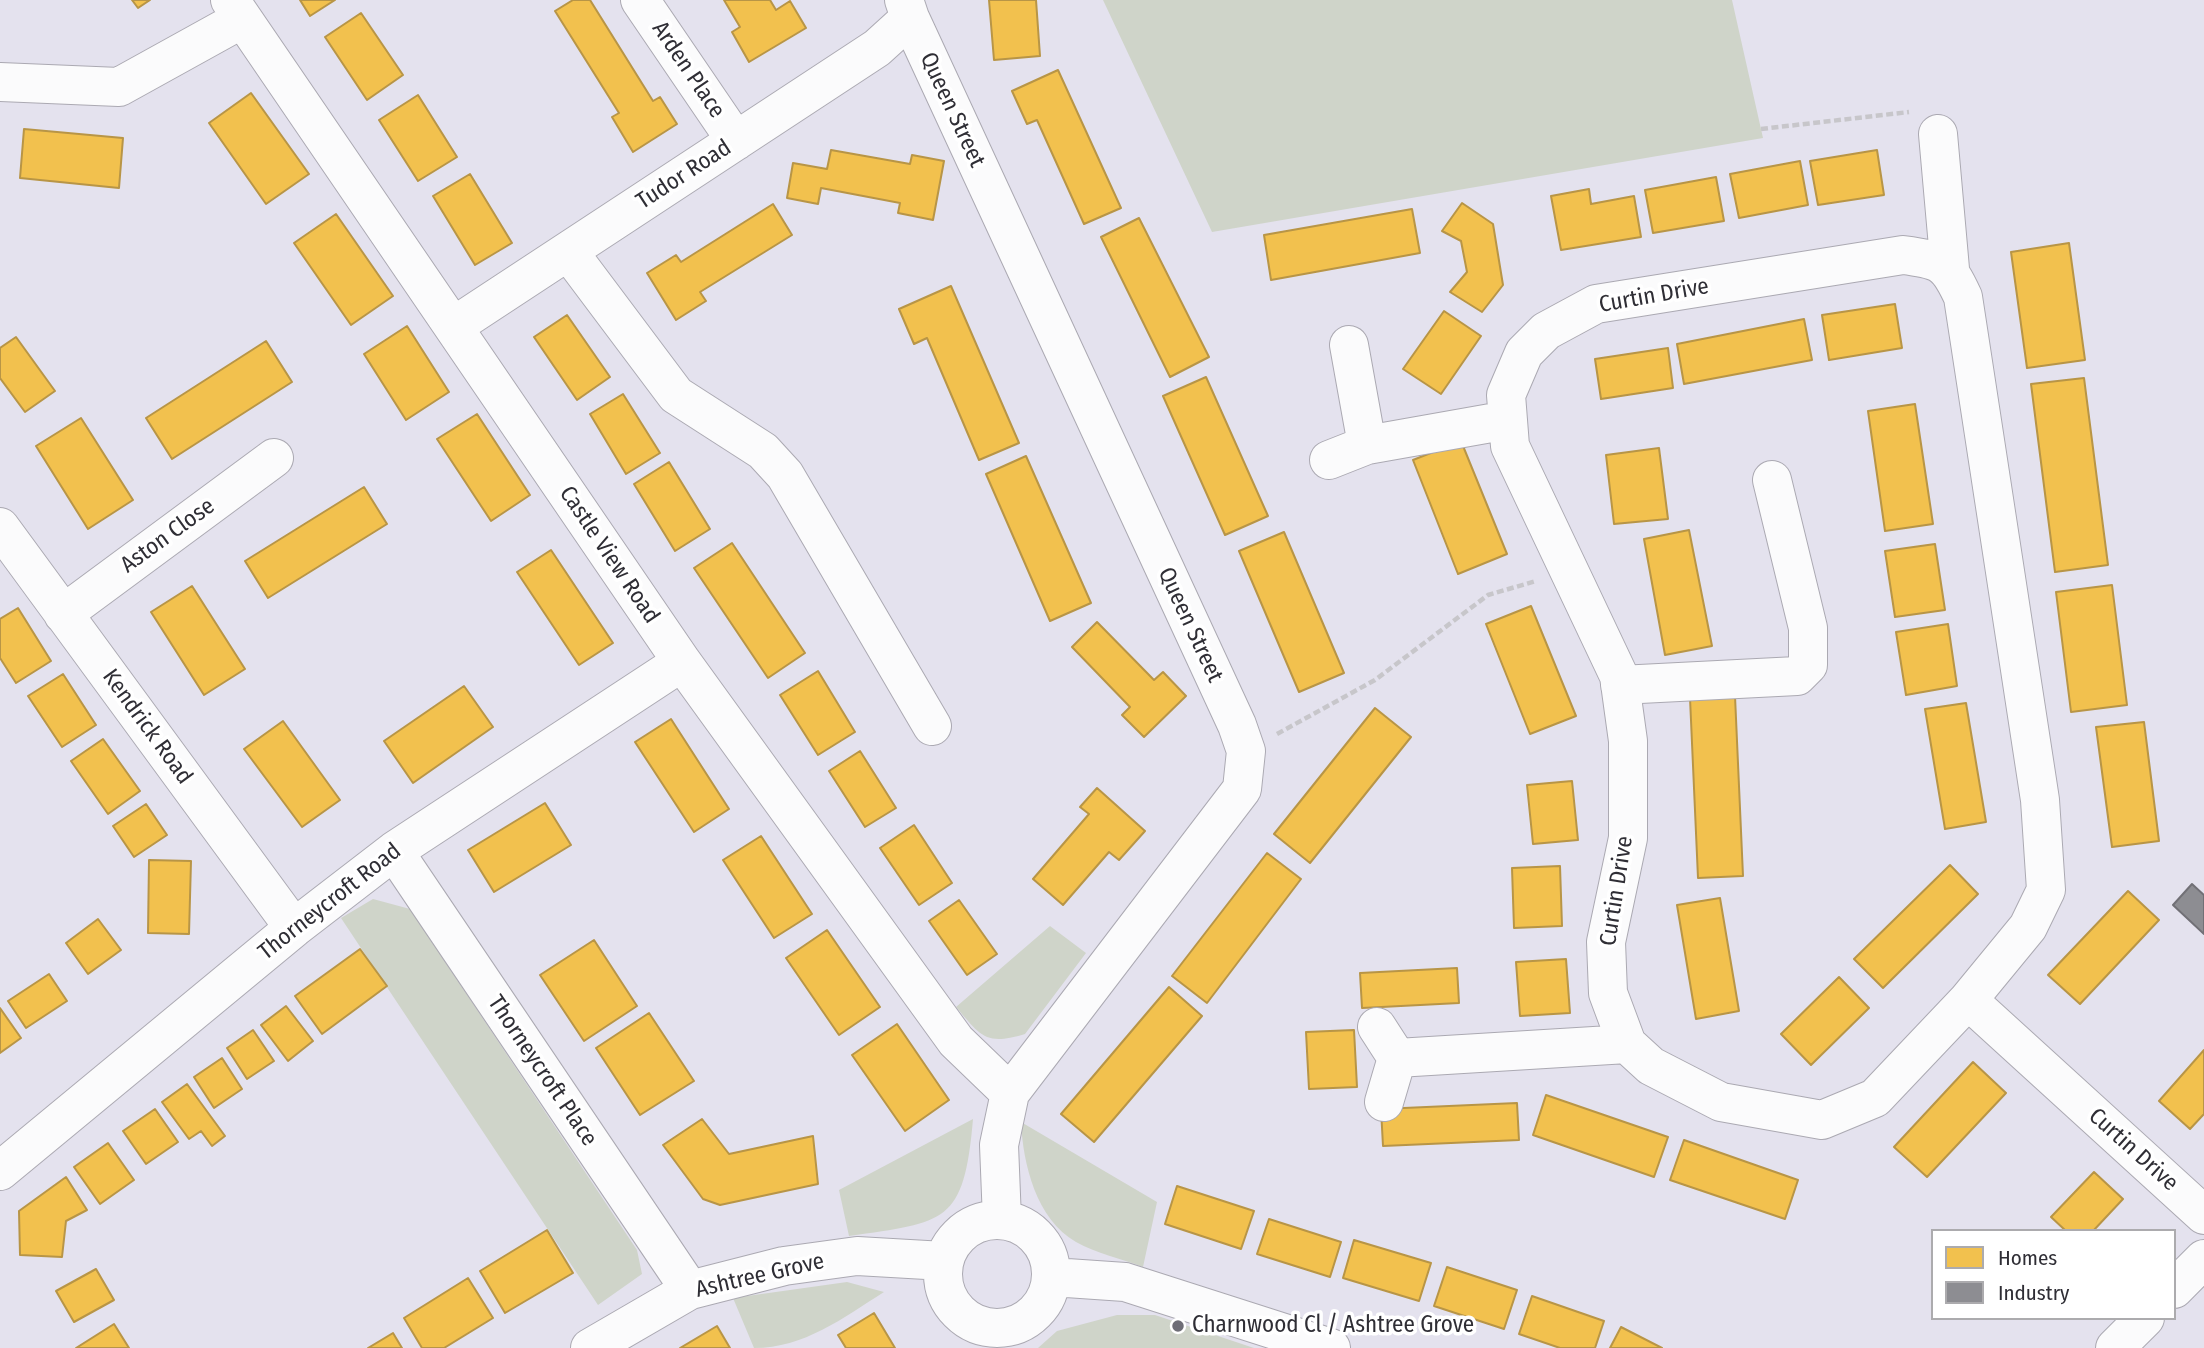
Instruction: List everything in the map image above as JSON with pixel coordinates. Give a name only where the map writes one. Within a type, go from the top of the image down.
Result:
[{"type":"street","name":"Arden Place","points":[[640,0],[736,141]]},
{"type":"street","points":[[0,82],[119,87],[236,9]]},
{"type":"street","name":"Castle View Road","points":[[236,9],[682,662],[956,1041],[1010,1093]]},
{"type":"street","name":"Tudor Road","points":[[454,326],[877,48],[907,9]]},
{"type":"street","name":"Queen Street","points":[[907,9],[1231,712],[1246,751],[1242,789],[1010,1093],[999,1145],[1002,1220]]},
{"type":"street","points":[[1938,134],[1950,269]]},
{"type":"street","points":[[568,251],[676,395],[763,450],[785,475],[932,726]]},
{"type":"street","name":"Curtin Drive","points":[[1903,255],[1931,259],[1950,269],[1963,297],[2040,800],[2046,890],[2028,927],[1968,1000],[1875,1098],[1822,1120],[1721,1102],[1651,1066],[1627,1044],[1608,993],[1606,942],[1628,838],[1628,741],[1619,676],[1510,446],[1508,420],[1506,395],[1524,353],[1546,331],[1596,304],[1903,255]]},
{"type":"street","points":[[1349,345],[1367,445]]},
{"type":"street","points":[[1329,460],[1367,445],[1508,420]]},
{"type":"street","name":"Aston Close","points":[[63,614],[274,458]]},
{"type":"street","points":[[1620,685],[1797,676],[1808,665],[1808,628],[1772,480]]},
{"type":"street","name":"Kendrick Road","points":[[0,527],[294,928]]},
{"type":"street","name":"Thorneycroft Road","points":[[0,1171],[294,928],[394,851],[682,662]]},
{"type":"street","name":"Thorneycroft Place","points":[[394,851],[690,1290]]},
{"type":"street","name":"Curtin Drive","points":[[1968,1000],[2204,1215]]},
{"type":"street","points":[[1384,1102],[1387,1043],[1627,1044]]},
{"type":"street","points":[[1002,1220],[1022,1226],[1037,1237],[1050,1261],[1052,1277],[1041,1307],[1028,1319],[989,1338],[958,1313],[948,1300],[942,1281],[944,1261],[951,1244],[963,1231],[981,1222],[1002,1220]]},
{"type":"street","name":"Ashtree Grove","points":[[590,1348],[690,1290],[784,1266],[857,1256],[944,1261]]},
{"type":"street","points":[[2176,1287],[2204,1259]]},
{"type":"street","points":[[1052,1277],[1125,1282],[1331,1348]]},
{"type":"street","points":[[2115,1348],[2143,1320]]},
{"type":"path","points":[[1761,129],[1908,111],[1938,134]]},
{"type":"path","points":[[1246,751],[1375,681],[1488,595],[1569,571]]},
{"type":"shaded area","points":[[1103,0],[1732,0],[1763,138],[1212,232]]},
{"type":"shaded area","points":[[373,899],[410,909],[637,1250],[642,1274],[598,1305],[341,918]]},
{"type":"shaded area","points":[[1050,926],[1086,953],[1025,1034],[1001,1039],[985,1036],[956,1007]]},
{"type":"shaded area","points":[[973,1119],[963,1180],[955,1198],[944,1212],[928,1221],[908,1227],[849,1236],[839,1190]]},
{"type":"shaded area","points":[[1021,1122],[1157,1202],[1143,1267],[1076,1242],[1062,1232],[1051,1219],[1034,1189],[1025,1155]]},
{"type":"shaded area","points":[[847,1282],[884,1292],[822,1330],[772,1347],[754,1348],[733,1298]]},
{"type":"shaded area","points":[[1117,1315],[1155,1315],[1254,1348],[1038,1348],[1057,1331]]},
{"type":"building: Homes","points":[[132,0],[150,0],[138,8]]},
{"type":"building: Homes","points":[[300,0],[335,0],[310,16]]},
{"type":"building: Homes","points":[[573,0],[590,0],[653,101],[660,97],[677,124],[633,152],[612,117],[619,113],[555,11]]},
{"type":"building: Homes","points":[[724,0],[770,0],[776,10],[790,1],[806,28],[749,62],[732,32],[740,27]]},
{"type":"building: Homes","points":[[989,0],[1036,0],[1040,56],[994,60]]},
{"type":"building: Homes","points":[[361,13],[403,75],[367,100],[325,37]]},
{"type":"building: Homes","points":[[1058,70],[1121,208],[1084,224],[1037,120],[1027,124],[1012,91]]},
{"type":"building: Homes","points":[[251,93],[309,174],[266,204],[209,123]]},
{"type":"building: Homes","points":[[418,95],[457,157],[418,181],[379,120]]},
{"type":"building: Homes","points":[[24,129],[123,138],[119,188],[20,178]]},
{"type":"building: Homes","points":[[831,150],[910,164],[912,155],[944,161],[933,220],[898,213],[900,203],[821,188],[818,204],[787,198],[793,163],[827,169]]},
{"type":"building: Homes","points":[[1877,150],[1884,195],[1818,205],[1810,161]]},
{"type":"building: Homes","points":[[1800,161],[1808,205],[1739,218],[1730,174]]},
{"type":"building: Homes","points":[[470,174],[512,243],[475,265],[433,196]]},
{"type":"building: Homes","points":[[1716,177],[1724,221],[1653,233],[1645,190]]},
{"type":"building: Homes","points":[[1589,189],[1591,204],[1634,196],[1641,237],[1561,250],[1551,196]]},
{"type":"building: Homes","points":[[1462,203],[1493,224],[1503,285],[1482,312],[1450,292],[1467,272],[1461,241],[1442,231]]},
{"type":"building: Homes","points":[[773,204],[792,235],[700,292],[706,301],[676,320],[647,273],[676,255],[681,262]]},
{"type":"building: Homes","points":[[1412,209],[1420,253],[1271,280],[1264,235]]},
{"type":"building: Homes","points":[[336,214],[393,296],[351,325],[294,243]]},
{"type":"building: Homes","points":[[1139,218],[1209,357],[1170,377],[1101,237]]},
{"type":"building: Homes","points":[[2069,243],[2085,360],[2027,368],[2011,252]]},
{"type":"building: Homes","points":[[951,286],[1019,443],[979,460],[927,338],[914,344],[899,309]]},
{"type":"building: Homes","points":[[1895,304],[1902,348],[1829,360],[1822,315]]},
{"type":"building: Homes","points":[[1444,311],[1481,336],[1441,394],[1403,369]]},
{"type":"building: Homes","points":[[567,315],[610,377],[577,400],[534,337]]},
{"type":"building: Homes","points":[[1804,319],[1812,360],[1684,384],[1677,344]]},
{"type":"building: Homes","points":[[407,326],[449,392],[406,420],[364,354]]},
{"type":"building: Homes","points":[[16,337],[55,391],[25,412],[0,378],[0,348]]},
{"type":"building: Homes","points":[[266,341],[292,382],[172,459],[146,418]]},
{"type":"building: Homes","points":[[1668,348],[1673,388],[1601,399],[1595,359]]},
{"type":"building: Homes","points":[[1206,377],[1268,516],[1225,535],[1163,396]]},
{"type":"building: Homes","points":[[2084,378],[2108,565],[2055,572],[2031,384]]},
{"type":"building: Homes","points":[[623,394],[660,453],[626,474],[590,414]]},
{"type":"building: Homes","points":[[1915,404],[1933,524],[1885,531],[1868,411]]},
{"type":"building: Homes","points":[[477,414],[530,495],[491,521],[437,439]]},
{"type":"building: Homes","points":[[81,418],[133,500],[88,529],[36,446]]},
{"type":"building: Homes","points":[[1461,441],[1507,554],[1458,574],[1413,460]]},
{"type":"building: Homes","points":[[1659,448],[1668,519],[1614,524],[1606,455]]},
{"type":"building: Homes","points":[[1026,456],[1091,603],[1050,621],[986,474]]},
{"type":"building: Homes","points":[[669,462],[710,529],[675,551],[634,484]]},
{"type":"building: Homes","points":[[364,487],[387,524],[268,598],[245,561]]},
{"type":"building: Homes","points":[[1689,530],[1712,646],[1665,655],[1644,539]]},
{"type":"building: Homes","points":[[1284,532],[1344,673],[1299,692],[1239,551]]},
{"type":"building: Homes","points":[[732,543],[805,653],[768,678],[694,568]]},
{"type":"building: Homes","points":[[1935,544],[1945,610],[1895,617],[1885,551]]},
{"type":"building: Homes","points":[[551,550],[613,643],[579,665],[517,572]]},
{"type":"building: Homes","points":[[2112,585],[2127,705],[2071,712],[2056,592]]},
{"type":"building: Homes","points":[[192,586],[245,669],[204,695],[151,612]]},
{"type":"building: Homes","points":[[1531,606],[1576,716],[1530,734],[1486,624]]},
{"type":"building: Homes","points":[[18,608],[51,661],[16,683],[0,658],[0,619]]},
{"type":"building: Homes","points":[[1097,622],[1154,680],[1163,672],[1186,696],[1144,737],[1122,715],[1130,707],[1072,647]]},
{"type":"building: Homes","points":[[1948,624],[1957,686],[1906,695],[1896,632]]},
{"type":"building: Homes","points":[[818,671],[855,732],[818,755],[780,695]]},
{"type":"building: Homes","points":[[63,674],[96,725],[62,747],[28,696]]},
{"type":"building: Homes","points":[[464,686],[493,727],[413,783],[384,741]]},
{"type":"building: Homes","points":[[1735,696],[1743,876],[1698,878],[1690,698]]},
{"type":"building: Homes","points":[[1966,703],[1986,822],[1945,829],[1925,709]]},
{"type":"building: Homes","points":[[1375,708],[1411,737],[1310,863],[1274,834]]},
{"type":"building: Homes","points":[[671,719],[729,809],[694,832],[635,742]]},
{"type":"building: Homes","points":[[283,721],[340,800],[302,827],[244,749]]},
{"type":"building: Homes","points":[[2144,722],[2159,841],[2112,847],[2096,727]]},
{"type":"building: Homes","points":[[103,739],[140,791],[108,814],[71,761]]},
{"type":"building: Homes","points":[[860,751],[896,808],[865,827],[829,771]]},
{"type":"building: Homes","points":[[1572,781],[1578,840],[1533,844],[1527,785]]},
{"type":"building: Homes","points":[[1097,788],[1145,831],[1119,860],[1109,852],[1063,905],[1033,879],[1089,814],[1080,807]]},
{"type":"building: Homes","points":[[545,803],[571,845],[494,892],[468,850]]},
{"type":"building: Homes","points":[[146,804],[167,835],[134,857],[113,826]]},
{"type":"building: Homes","points":[[914,825],[952,883],[919,905],[880,848]]},
{"type":"building: Homes","points":[[761,836],[812,914],[774,938],[723,860]]},
{"type":"building: Homes","points":[[1267,853],[1301,879],[1207,1003],[1172,976]]},
{"type":"building: Homes","points":[[149,860],[191,861],[189,934],[148,933]]},
{"type":"building: Homes","points":[[1950,865],[1978,894],[1883,988],[1854,959]]},
{"type":"building: Homes","points":[[1560,866],[1562,926],[1514,928],[1512,868]]},
{"type":"building: Homes","points":[[2128,891],[2159,920],[2080,1004],[2048,975]]},
{"type":"building: Homes","points":[[1720,898],[1739,1011],[1696,1019],[1677,905]]},
{"type":"building: Homes","points":[[959,900],[997,954],[967,975],[929,921]]},
{"type":"building: Homes","points":[[98,919],[121,950],[88,974],[66,943]]},
{"type":"building: Homes","points":[[827,930],[880,1007],[839,1035],[786,958]]},
{"type":"building: Homes","points":[[594,940],[637,1006],[584,1041],[540,975]]},
{"type":"building: Homes","points":[[360,949],[387,986],[322,1034],[295,996]]},
{"type":"building: Homes","points":[[1566,959],[1570,1013],[1520,1016],[1516,962]]},
{"type":"building: Homes","points":[[1457,968],[1459,1003],[1362,1008],[1360,973]]},
{"type":"building: Homes","points":[[49,974],[67,1001],[26,1028],[8,1001]]},
{"type":"building: Homes","points":[[1839,977],[1869,1008],[1811,1065],[1781,1034]]},
{"type":"building: Homes","points":[[1169,987],[1202,1016],[1094,1142],[1061,1114]]},
{"type":"building: Homes","points":[[286,1006],[313,1041],[288,1061],[261,1025]]},
{"type":"building: Homes","points":[[0,1008],[21,1038],[0,1053]]},
{"type":"building: Homes","points":[[649,1013],[694,1081],[640,1115],[596,1048]]},
{"type":"building: Homes","points":[[897,1024],[949,1100],[905,1131],[852,1055]]},
{"type":"building: Homes","points":[[253,1030],[274,1061],[247,1079],[227,1048]]},
{"type":"building: Homes","points":[[1354,1030],[1357,1087],[1309,1089],[1306,1032]]},
{"type":"building: Homes","points":[[2204,1050],[2204,1114],[2190,1129],[2159,1101]]},
{"type":"building: Homes","points":[[222,1058],[242,1089],[214,1108],[194,1077]]},
{"type":"building: Homes","points":[[1973,1062],[2006,1093],[1927,1177],[1894,1147]]},
{"type":"building: Homes","points":[[187,1084],[225,1136],[212,1146],[201,1131],[189,1139],[162,1102]]},
{"type":"building: Homes","points":[[1546,1095],[1668,1137],[1654,1177],[1533,1135]]},
{"type":"building: Homes","points":[[1517,1103],[1519,1140],[1383,1146],[1381,1109]]},
{"type":"building: Homes","points":[[155,1109],[178,1142],[146,1164],[123,1131]]},
{"type":"building: Homes","points":[[702,1119],[729,1154],[813,1136],[818,1184],[720,1205],[703,1199],[663,1145]]},
{"type":"building: Homes","points":[[1684,1140],[1798,1180],[1785,1219],[1670,1180]]},
{"type":"building: Homes","points":[[108,1143],[134,1180],[100,1204],[74,1167]]},
{"type":"building: Homes","points":[[2094,1172],[2123,1199],[2095,1229],[2064,1229],[2051,1217]]},
{"type":"building: Homes","points":[[66,1177],[87,1210],[66,1221],[62,1257],[20,1255],[19,1211]]},
{"type":"building: Homes","points":[[1177,1186],[1254,1211],[1241,1249],[1165,1224]]},
{"type":"building: Homes","points":[[1269,1219],[1341,1242],[1330,1277],[1257,1254]]},
{"type":"building: Homes","points":[[547,1230],[573,1273],[505,1313],[480,1271]]},
{"type":"building: Homes","points":[[1354,1240],[1431,1263],[1419,1301],[1343,1278]]},
{"type":"building: Homes","points":[[1447,1267],[1517,1290],[1504,1329],[1434,1306]]},
{"type":"building: Homes","points":[[96,1269],[114,1300],[74,1322],[56,1291]]},
{"type":"building: Homes","points":[[468,1278],[493,1318],[444,1348],[422,1348],[404,1318]]},
{"type":"building: Homes","points":[[1532,1296],[1604,1321],[1595,1348],[1560,1348],[1519,1334]]},
{"type":"building: Homes","points":[[874,1313],[895,1348],[846,1348],[838,1335]]},
{"type":"building: Homes","points":[[114,1324],[129,1348],[76,1348]]},
{"type":"building: Homes","points":[[717,1326],[730,1348],[680,1348]]},
{"type":"building: Homes","points":[[1621,1327],[1662,1348],[1610,1348]]},
{"type":"building: Homes","points":[[393,1333],[402,1348],[368,1348]]},
{"type":"building: Industry","points":[[2192,884],[2204,895],[2204,934],[2173,905]]},
{"type":"place","name":"Charnwood Cl / Ashtree Grove","points":[[1178,1326]]}]
